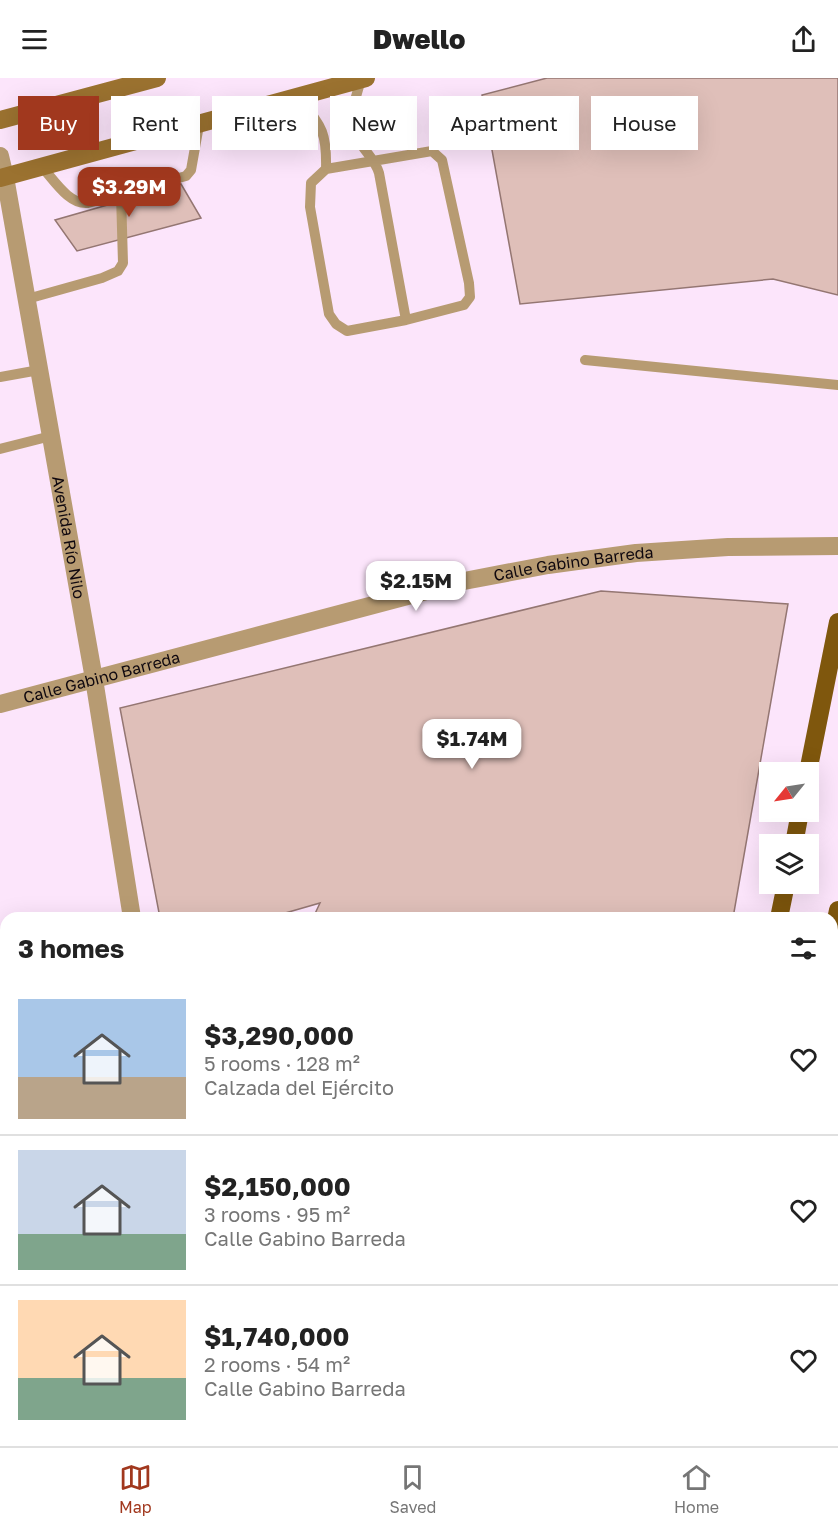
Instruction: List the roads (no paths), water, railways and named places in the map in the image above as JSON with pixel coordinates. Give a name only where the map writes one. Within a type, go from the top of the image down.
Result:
[{"type":"main road","points":[[0,120],[157,78]]},
{"type":"main road","points":[[297,96],[363,79]]},
{"type":"main road","points":[[3,178],[111,149]]},
{"type":"main road","points":[[810,762],[838,622]]},
{"type":"main road","points":[[780,912],[784,894]]},
{"type":"street","name":"Avenida Río Nilo","points":[[0,156],[94,680],[131,912]]},
{"type":"street","name":"Calle Gabino Barreda","points":[[0,704],[464,581],[549,565],[636,553],[717,548],[838,546]]},
{"type":"lane","points":[[363,79],[350,120],[359,142],[375,161],[406,320]]},
{"type":"lane","points":[[318,122],[327,143],[326,169]]},
{"type":"lane","points":[[42,167],[76,202],[88,203],[186,176],[191,170],[195,150]]},
{"type":"lane","points":[[421,151],[432,151],[442,160],[469,283],[470,297],[464,305],[406,320],[347,331],[336,324],[329,314],[310,207],[311,183],[326,169],[375,161],[421,151]]},
{"type":"lane","points":[[27,299],[102,278],[118,271],[123,263],[121,194]]},
{"type":"lane","points":[[585,360],[838,385]]},
{"type":"lane","points":[[0,377],[39,370]]},
{"type":"lane","points":[[0,449],[51,436]]}]
